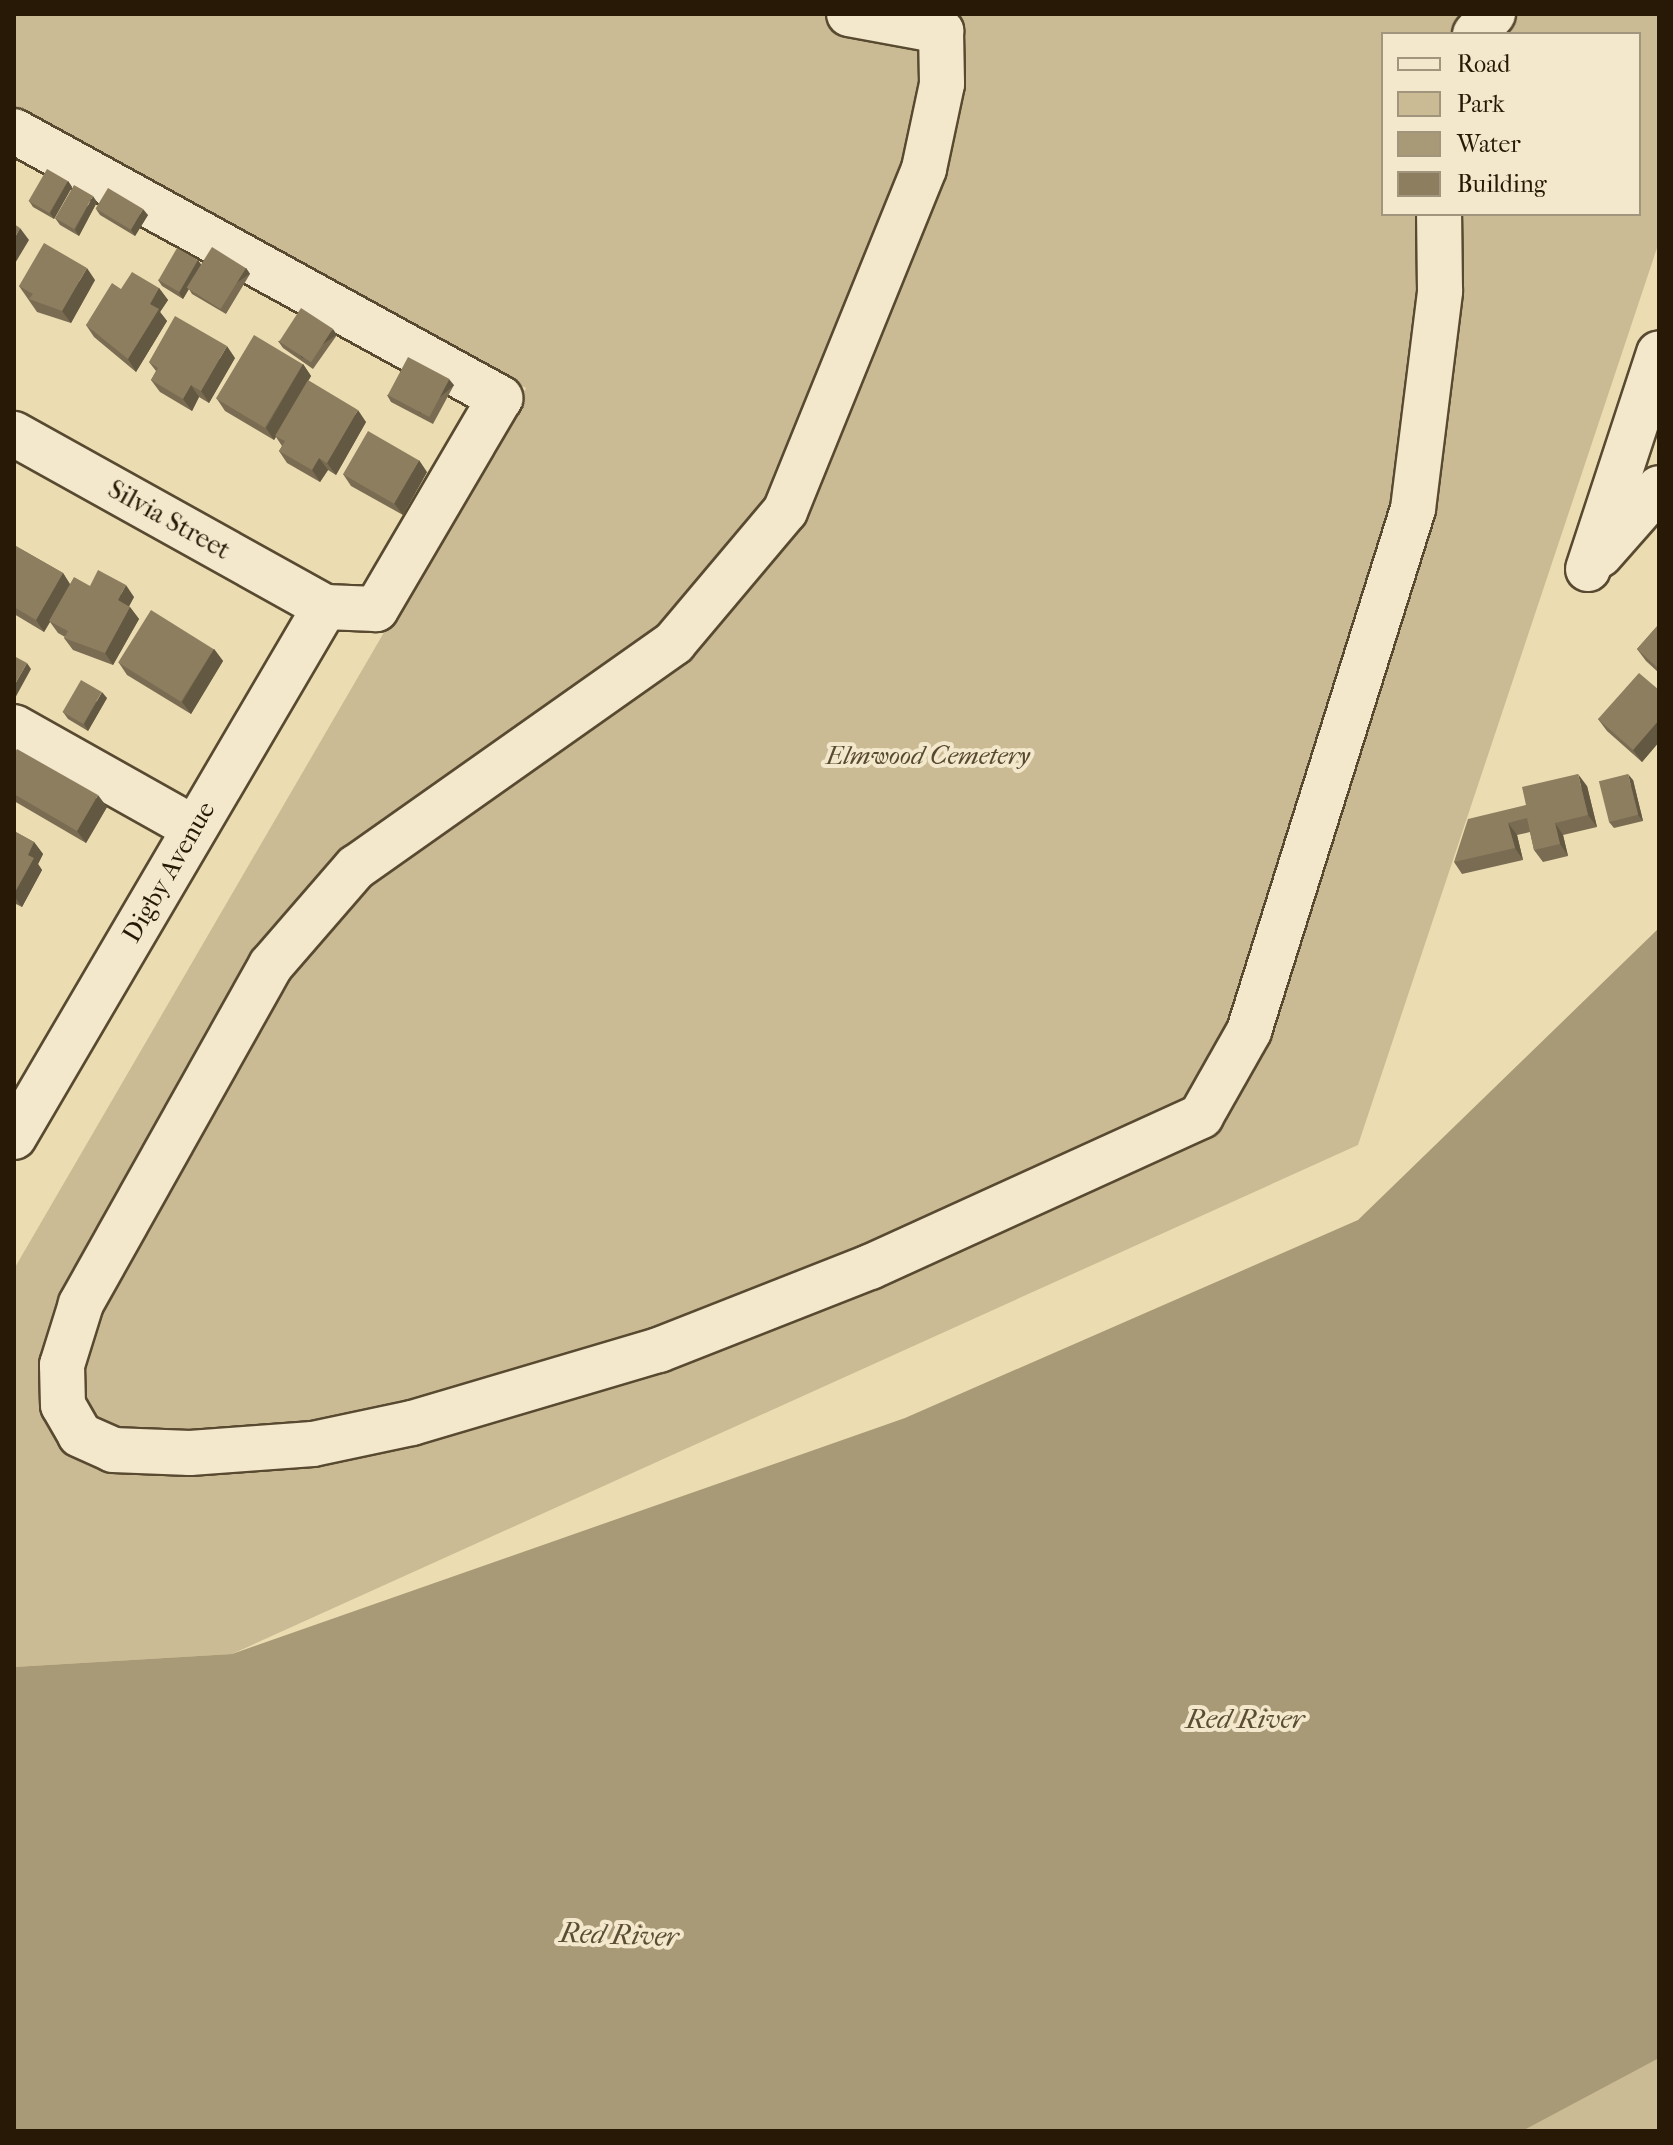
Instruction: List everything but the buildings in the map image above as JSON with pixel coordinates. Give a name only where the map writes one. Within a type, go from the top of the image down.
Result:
[{"type":"street","points":[[849,14],[942,22],[942,84],[924,169],[785,511],[674,643],[356,867],[271,965],[81,1304],[62,1365],[63,1405],[80,1435],[113,1450],[190,1453],[313,1444],[412,1423],[715,1328],[870,1267],[1201,1116],[1223,1088],[1249,1031],[1413,509],[1440,291],[1439,216]]},
{"type":"street","points":[[1477,32],[1493,14]]},
{"type":"street","points":[[14,131],[500,398],[376,609],[325,607]]},
{"type":"street","points":[[1659,353],[1588,569],[1659,488]]},
{"type":"street","name":"Silvia Street","points":[[14,434],[325,607]]},
{"type":"street","name":"Digby Avenue","points":[[14,1137],[26,1089],[194,828],[325,607]]},
{"type":"street","points":[[14,727],[194,828]]},
{"type":"green space","name":"Elmwood Cemetery","points":[[14,14],[1659,14],[1659,242],[1358,1145],[232,1654],[14,1667],[14,1269],[526,388],[14,108]]},
{"type":"green space","points":[[1659,2056],[1659,2131],[1520,2131]]},
{"type":"water","name":"Red River","points":[[1659,928],[1659,2058],[1522,2131],[14,2131],[14,1667],[232,1654],[905,1418],[1358,1220]]}]
